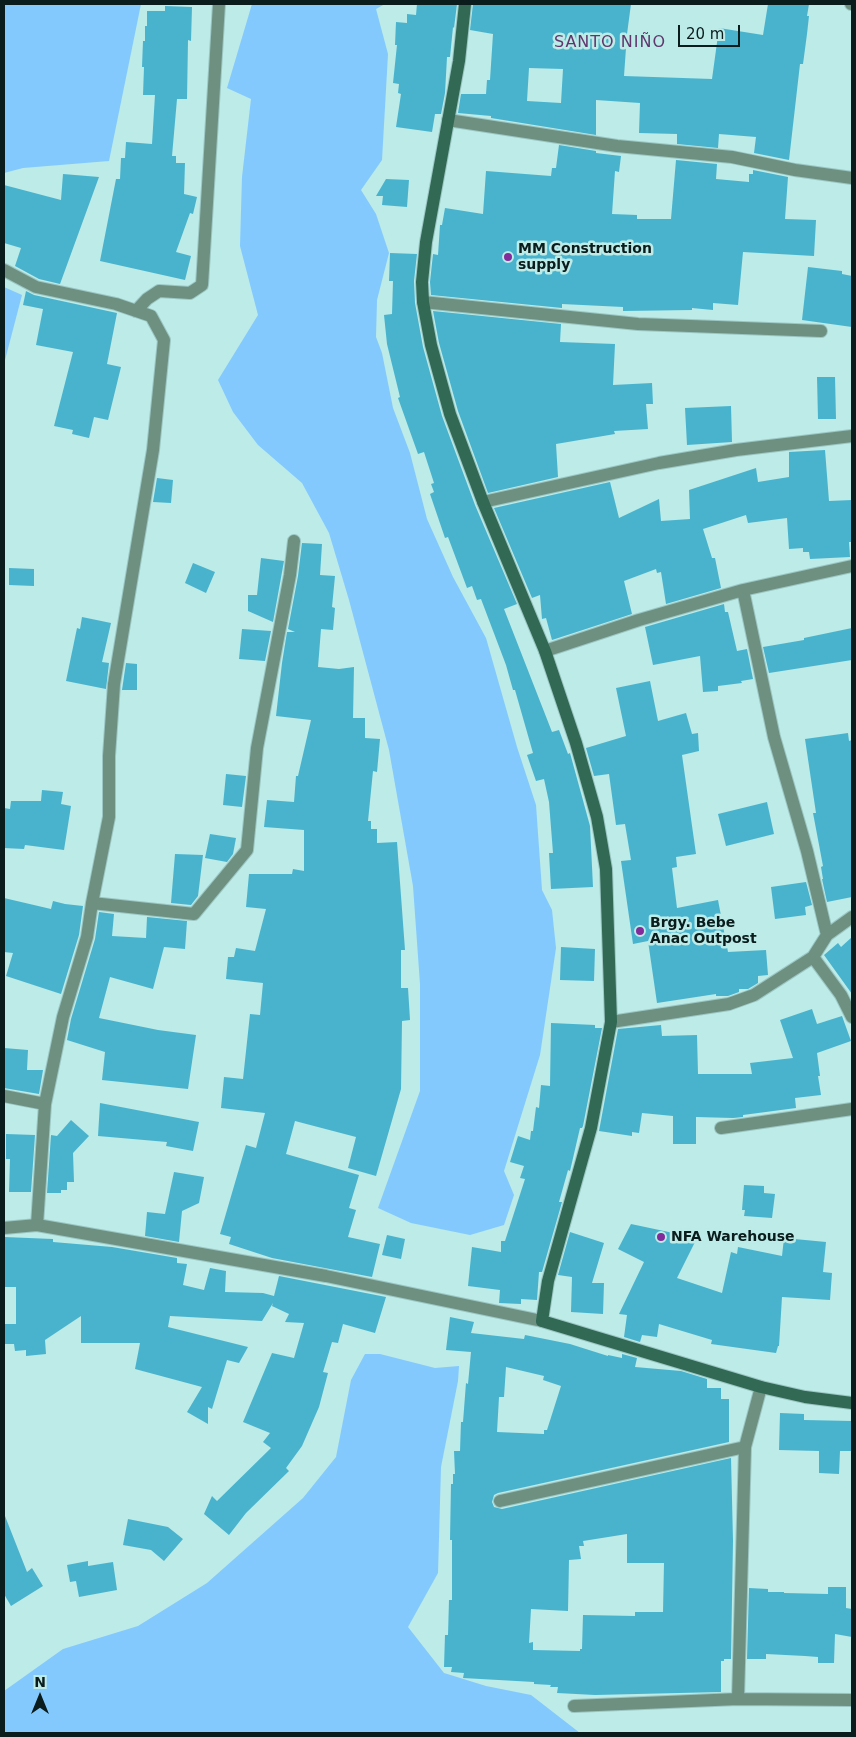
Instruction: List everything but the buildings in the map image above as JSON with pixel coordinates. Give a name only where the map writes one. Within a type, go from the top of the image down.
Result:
[{"type":"main road","points":[[465,4],[459,61],[426,242],[422,302],[441,385],[450,414],[483,502],[545,651],[576,743],[597,817],[606,869],[611,1022],[591,1128],[548,1281],[542,1321],[761,1387],[805,1398],[852,1403]]},
{"type":"street","points":[[136,311],[147,299],[159,291],[190,293],[202,285],[219,4]]},
{"type":"street","points":[[448,120],[617,146],[732,157],[795,170],[852,178]]},
{"type":"street","points":[[4,270],[36,287],[116,304],[151,316],[164,340],[153,450],[114,684],[109,756],[109,817],[87,938],[63,1017],[45,1104],[37,1225]]},
{"type":"street","points":[[422,302],[638,324],[821,331]]},
{"type":"street","points":[[483,502],[659,463],[736,450],[852,436]]},
{"type":"street","points":[[92,903],[194,914],[247,850],[256,748],[290,574],[294,541]]},
{"type":"street","points":[[545,651],[658,614],[743,590],[852,566]]},
{"type":"street","points":[[743,590],[774,738],[807,851],[827,935]]},
{"type":"street","points":[[611,1022],[729,1004],[754,995],[813,957],[827,935],[852,917]]},
{"type":"street","points":[[813,957],[841,995],[852,1016]]},
{"type":"street","points":[[4,1096],[45,1104]]},
{"type":"street","points":[[721,1128],[852,1109]]},
{"type":"street","points":[[4,1228],[37,1225],[326,1276],[542,1321]]},
{"type":"street","points":[[738,1699],[745,1447],[761,1387]]},
{"type":"street","points":[[500,1501],[745,1447]]},
{"type":"street","points":[[574,1706],[738,1699],[852,1700]]},
{"type":"water","points":[[4,4],[141,4],[109,161],[23,168],[4,173]]},
{"type":"water","points":[[252,4],[385,4],[376,9],[388,54],[382,160],[361,190],[376,214],[389,253],[377,300],[376,337],[382,353],[393,408],[410,453],[427,519],[453,577],[486,638],[517,747],[536,805],[542,890],[552,910],[556,948],[540,1055],[504,1171],[514,1195],[504,1225],[470,1235],[411,1223],[378,1208],[420,1091],[420,984],[413,886],[389,750],[329,533],[302,483],[258,445],[233,412],[218,380],[258,315],[240,246],[242,177],[251,99],[227,88]]},
{"type":"water","points":[[4,287],[22,295],[4,364]]},
{"type":"water","points":[[365,1354],[380,1354],[435,1368],[459,1366],[458,1381],[441,1467],[438,1573],[408,1627],[444,1673],[486,1686],[531,1695],[580,1733],[4,1733],[4,1691],[63,1649],[138,1626],[207,1583],[303,1498],[336,1457],[351,1380]]},
{"type":"place","name":"MM Construction supply","points":[[508,257]]},
{"type":"place","name":"Brgy. Bebe Anac Outpost","points":[[640,931]]},
{"type":"place","name":"NFA Warehouse","points":[[661,1237]]},
{"type":"district","name":"SANTO NIÑO","points":[[610,43]]}]
